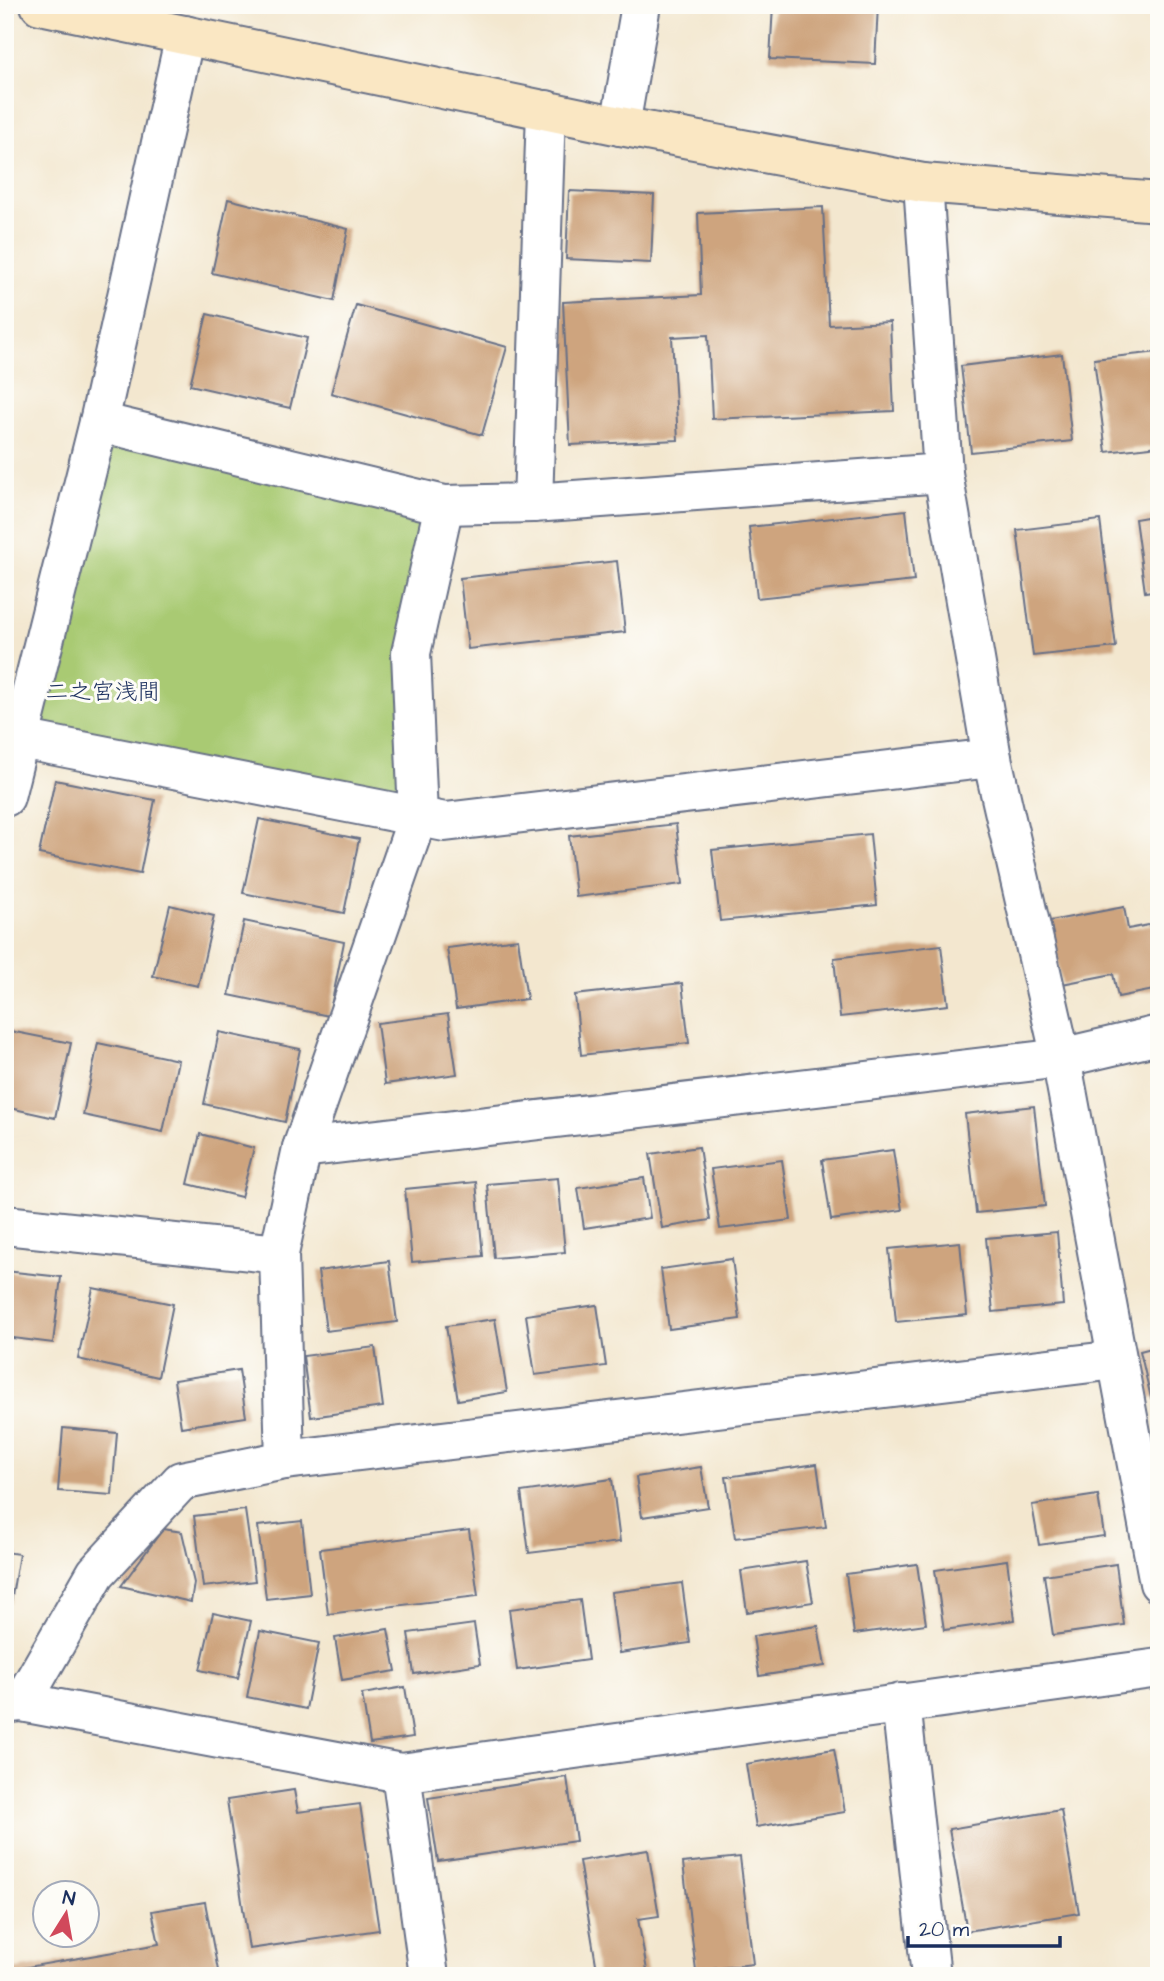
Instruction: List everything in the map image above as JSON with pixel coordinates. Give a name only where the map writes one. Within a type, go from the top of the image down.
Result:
[{"type":"street","points":[[40,5],[620,125],[923,183],[1159,202]]},
{"type":"street","points":[[620,125],[641,5]]},
{"type":"street","points":[[5,797],[12,738],[99,422],[185,35]]},
{"type":"street","points":[[533,503],[546,110]]},
{"type":"street","points":[[923,183],[943,473],[992,758],[1060,1058],[1159,1583]]},
{"type":"street","points":[[99,422],[444,505],[533,503],[943,473]]},
{"type":"street","points":[[285,1460],[279,1254],[302,1148],[418,816],[411,653],[444,505]]},
{"type":"street","points":[[12,738],[445,822],[992,758]]},
{"type":"street","points":[[302,1148],[1060,1058],[1159,1035]]},
{"type":"street","points":[[5,1225],[279,1254]]},
{"type":"street","points":[[1116,1360],[285,1460],[181,1481],[96,1573],[13,1703],[401,1773],[1159,1668]]},
{"type":"street","points":[[901,1703],[931,1976]]},
{"type":"street","points":[[401,1773],[429,1976]]},
{"type":"green space","points":[[99,422],[444,505],[411,653],[418,816],[21,725]]},
{"type":"building","points":[[773,5],[878,5],[875,64],[770,59]]},
{"type":"building","points":[[569,191],[654,195],[651,263],[566,259]]},
{"type":"building","points":[[228,199],[348,229],[334,301],[212,273]]},
{"type":"building","points":[[823,207],[829,325],[890,322],[894,411],[712,419],[708,335],[672,337],[678,440],[570,445],[563,302],[701,295],[698,213]]},
{"type":"building","points":[[356,305],[507,347],[482,435],[331,393]]},
{"type":"building","points":[[207,314],[307,338],[290,408],[190,385]]},
{"type":"building","points":[[1159,352],[1159,446],[1106,452],[1094,359]]},
{"type":"building","points":[[1062,354],[1072,441],[971,452],[961,366]]},
{"type":"building","points":[[906,510],[914,581],[757,598],[749,527]]},
{"type":"building","points":[[1159,515],[1159,590],[1145,592],[1135,519]]},
{"type":"building","points":[[1100,520],[1116,647],[1033,656],[1017,530]]},
{"type":"building","points":[[617,561],[625,632],[468,649],[460,578]]},
{"type":"building","points":[[55,780],[155,800],[140,874],[39,854]]},
{"type":"building","points":[[259,819],[359,839],[344,913],[243,893]]},
{"type":"building","points":[[676,824],[683,884],[576,897],[569,836]]},
{"type":"building","points":[[870,834],[877,905],[720,921],[712,850]]},
{"type":"building","points":[[170,905],[214,916],[198,986],[153,976]]},
{"type":"building","points":[[1124,907],[1128,929],[1159,923],[1159,989],[1118,997],[1113,974],[1062,984],[1050,921]]},
{"type":"building","points":[[244,921],[344,942],[329,1016],[229,995]]},
{"type":"building","points":[[518,939],[527,999],[456,1009],[447,948]]},
{"type":"building","points":[[941,945],[948,1005],[840,1017],[834,958]]},
{"type":"building","points":[[682,983],[689,1043],[581,1055],[575,995]]},
{"type":"building","points":[[448,1014],[457,1074],[385,1084],[377,1023]]},
{"type":"building","points":[[5,1030],[71,1043],[55,1118],[5,1107]]},
{"type":"building","points":[[219,1032],[300,1049],[285,1122],[204,1104]]},
{"type":"building","points":[[98,1043],[178,1060],[163,1132],[83,1115]]},
{"type":"building","points":[[1034,1106],[1045,1206],[976,1213],[965,1114]]},
{"type":"building","points":[[200,1134],[254,1148],[241,1197],[188,1184]]},
{"type":"building","points":[[699,1147],[710,1220],[662,1228],[650,1154]]},
{"type":"building","points":[[893,1150],[902,1210],[831,1220],[822,1160]]},
{"type":"building","points":[[782,1160],[791,1220],[720,1229],[711,1169]]},
{"type":"building","points":[[558,1178],[565,1252],[494,1258],[487,1184]]},
{"type":"building","points":[[644,1178],[650,1218],[584,1228],[578,1188]]},
{"type":"building","points":[[476,1182],[483,1256],[412,1262],[405,1189]]},
{"type":"building","points":[[1057,1232],[1063,1305],[993,1312],[986,1238]]},
{"type":"building","points":[[960,1242],[967,1315],[896,1322],[889,1249]]},
{"type":"building","points":[[732,1259],[740,1319],[669,1329],[661,1269]]},
{"type":"building","points":[[389,1261],[397,1322],[326,1331],[318,1271]]},
{"type":"building","points":[[5,1271],[61,1277],[53,1343],[5,1337]]},
{"type":"building","points":[[93,1288],[173,1304],[158,1377],[78,1359]]},
{"type":"building","points":[[597,1305],[606,1366],[535,1375],[526,1315]]},
{"type":"building","points":[[495,1319],[507,1392],[458,1400],[446,1326]]},
{"type":"building","points":[[1159,1346],[1159,1396],[1151,1398],[1140,1351]]},
{"type":"building","points":[[375,1347],[383,1407],[311,1417],[303,1356]]},
{"type":"building","points":[[239,1370],[246,1417],[181,1427],[174,1380]]},
{"type":"building","points":[[63,1428],[117,1433],[112,1495],[58,1491]]},
{"type":"building","points":[[817,1464],[826,1527],[735,1538],[726,1477]]},
{"type":"building","points":[[701,1467],[708,1507],[642,1517],[636,1477]]},
{"type":"building","points":[[612,1479],[620,1542],[529,1553],[521,1492]]},
{"type":"building","points":[[1098,1495],[1104,1536],[1039,1545],[1032,1505]]},
{"type":"building","points":[[245,1510],[255,1581],[203,1587],[194,1516]]},
{"type":"building","points":[[302,1521],[310,1594],[266,1599],[258,1526]]},
{"type":"building","points":[[163,1529],[182,1532],[194,1583],[191,1602],[121,1586]]},
{"type":"building","points":[[469,1530],[478,1596],[328,1614],[320,1549]]},
{"type":"building","points":[[5,1552],[19,1554],[11,1602],[5,1601]]},
{"type":"building","points":[[1007,1560],[1015,1620],[944,1630],[935,1570]]},
{"type":"building","points":[[806,1561],[813,1602],[747,1612],[741,1571]]},
{"type":"building","points":[[917,1564],[926,1624],[854,1634],[846,1574]]},
{"type":"building","points":[[1116,1564],[1124,1625],[1053,1635],[1044,1575]]},
{"type":"building","points":[[682,1583],[690,1643],[619,1653],[611,1592]]},
{"type":"building","points":[[580,1600],[588,1660],[517,1670],[509,1609]]},
{"type":"building","points":[[213,1613],[251,1621],[238,1678],[200,1670]]},
{"type":"building","points":[[474,1624],[480,1664],[414,1674],[408,1633]]},
{"type":"building","points":[[818,1626],[825,1666],[759,1676],[753,1636]]},
{"type":"building","points":[[388,1629],[396,1671],[342,1680],[335,1638]]},
{"type":"building","points":[[260,1631],[319,1643],[306,1709],[247,1697]]},
{"type":"building","points":[[405,1687],[413,1737],[370,1743],[362,1694]]},
{"type":"building","points":[[834,1749],[845,1812],[756,1827],[746,1764]]},
{"type":"building","points":[[567,1777],[576,1841],[438,1861],[428,1798]]},
{"type":"building","points":[[294,1790],[298,1812],[360,1804],[379,1930],[249,1949],[227,1800]]},
{"type":"building","points":[[1061,1810],[1079,1913],[967,1931],[949,1829]]},
{"type":"building","points":[[648,1850],[659,1916],[638,1919],[648,1976],[598,1976],[579,1861]]},
{"type":"building","points":[[740,1857],[753,1964],[696,1971],[683,1863]]},
{"type":"building","points":[[205,1902],[219,1976],[5,1976],[5,1971],[159,1944],[152,1911]]},
{"type":"district","name":"二之宮浅間","points":[[103,692]]}]
